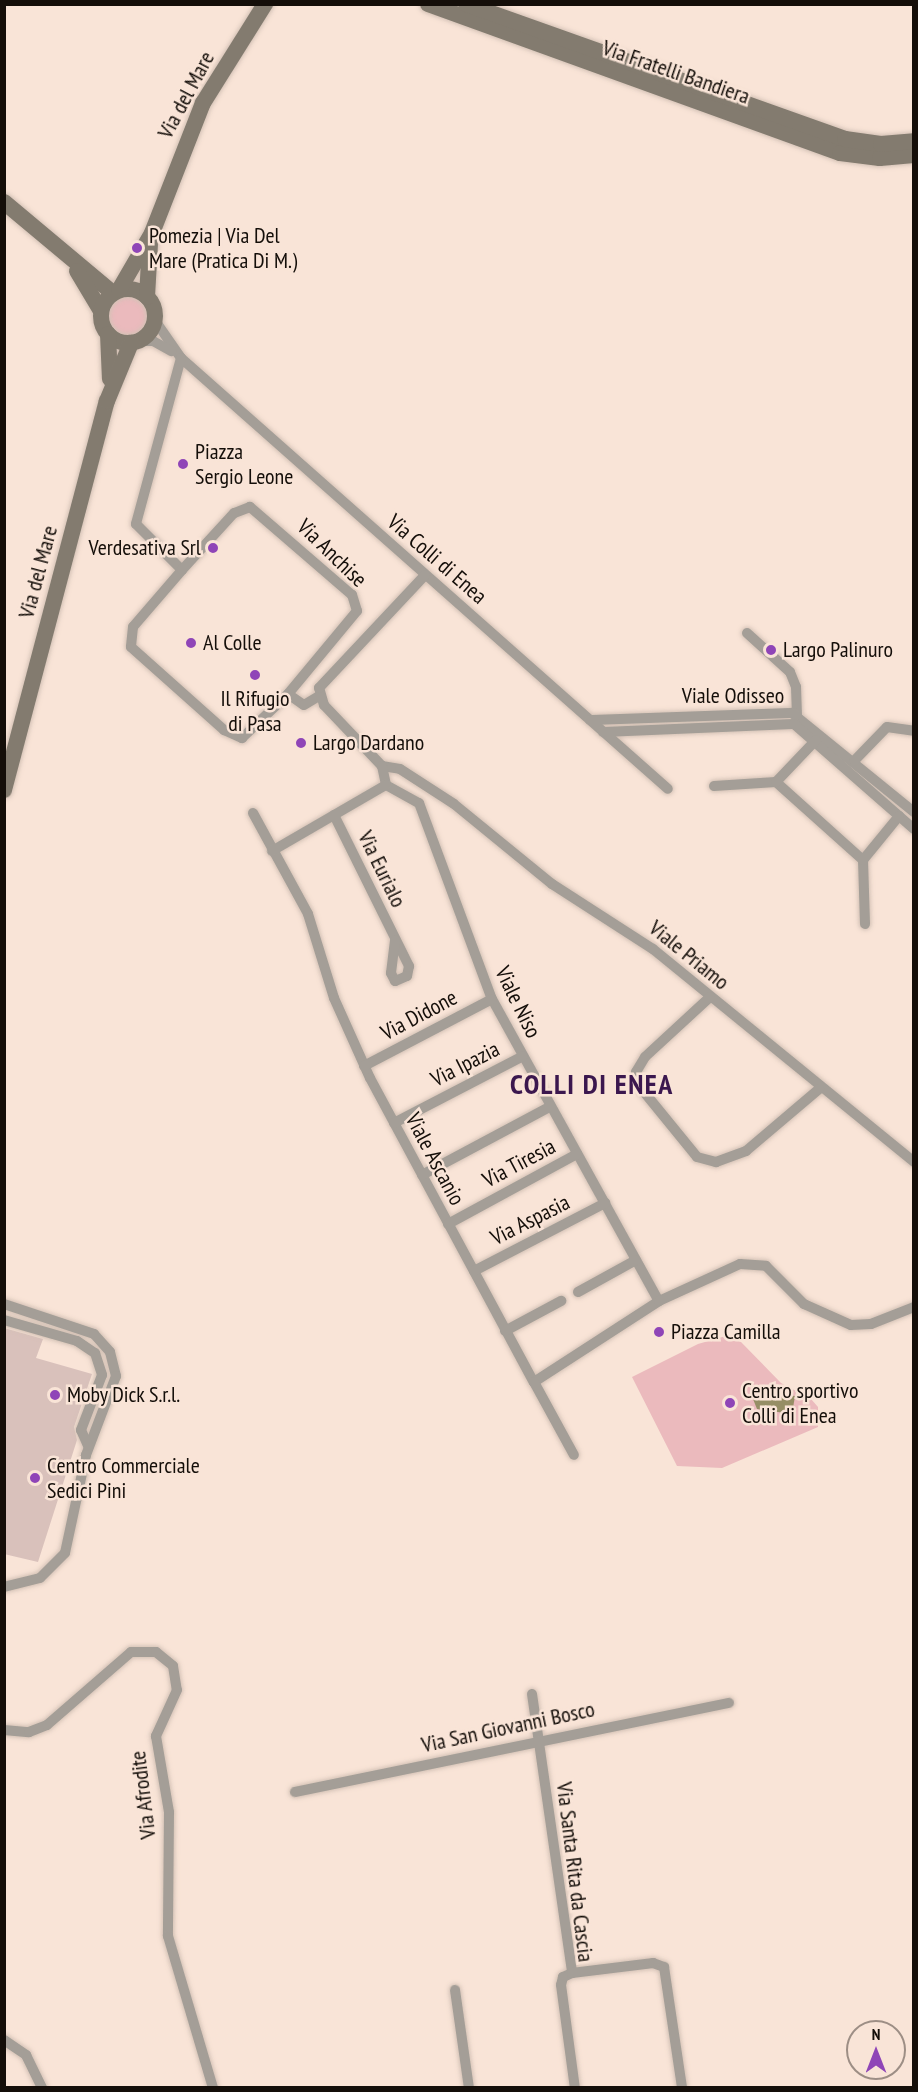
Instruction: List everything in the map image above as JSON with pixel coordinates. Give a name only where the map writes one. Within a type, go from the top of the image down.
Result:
[{"type":"street","name":"Via del Mare","points":[[116,292],[152,233],[194,122],[261,11],[270,4]]},
{"type":"street","name":"Via Fratelli Bandiera","points":[[428,4],[840,153],[880,158],[914,155]]},
{"type":"street","name":"Via Fratelli Bandiera","points":[[466,4],[845,139],[881,144],[914,141]]},
{"type":"street","points":[[4,202],[68,258],[116,292],[137,291],[147,297],[154,318],[149,331],[134,342],[108,334],[101,311],[68,258]]},
{"type":"street","name":"Via del Mare","points":[[147,297],[152,233]]},
{"type":"street","points":[[101,311],[116,292]]},
{"type":"street","name":"Via Colli di Enea","points":[[154,318],[181,358]]},
{"type":"street","name":"Via del Mare","points":[[107,401],[108,334]]},
{"type":"street","name":"Via del Mare","points":[[4,790],[107,401],[134,342]]},
{"type":"street","name":"Via Colli di Enea","points":[[134,342],[158,343],[181,358],[668,789]]},
{"type":"street","points":[[181,358],[136,525],[182,570]]},
{"type":"street","name":"Via Anchise","points":[[250,507],[354,597],[357,607],[353,620],[253,732],[235,738],[131,647],[133,627],[182,570],[234,513],[250,507]]},
{"type":"street","points":[[288,694],[303,705],[319,696],[323,681],[425,575]]},
{"type":"street","points":[[747,633],[790,672],[796,687],[797,715]]},
{"type":"street","points":[[319,696],[382,766],[386,784],[419,803],[432,790]]},
{"type":"street","points":[[737,712],[739,724]]},
{"type":"street","name":"Viale Odisseo","points":[[590,720],[737,712],[797,715],[914,812]]},
{"type":"street","name":"Viale Odisseo","points":[[603,732],[789,723],[816,740],[914,829]]},
{"type":"street","points":[[854,761],[887,727],[914,731]]},
{"type":"street","points":[[714,786],[776,782],[816,740]]},
{"type":"street","name":"Viale Priamo","points":[[382,766],[400,769],[432,790],[552,884],[653,949],[819,1089],[914,1162]]},
{"type":"street","points":[[776,782],[863,861]]},
{"type":"street","points":[[272,850],[386,784]]},
{"type":"street","name":"Viale Niso","points":[[419,803],[492,999],[660,1301]]},
{"type":"street","name":"Viale Ascanio","points":[[254,813],[308,914],[334,999],[364,1066],[505,1331],[574,1455]]},
{"type":"street","name":"Via Eurialo","points":[[334,815],[395,940]]},
{"type":"street","points":[[865,924],[863,861],[898,816]]},
{"type":"street","points":[[710,997],[645,1057],[636,1072],[647,1096],[697,1157],[716,1162],[746,1151],[819,1089]]},
{"type":"street","name":"Via Didone","points":[[364,1066],[492,999]]},
{"type":"street","name":"Via Ipazia","points":[[394,1123],[523,1056]]},
{"type":"street","points":[[422,1175],[551,1106]]},
{"type":"street","name":"Via Tiresia","points":[[448,1224],[578,1154]]},
{"type":"street","name":"Via Aspasia","points":[[474,1271],[605,1203]]},
{"type":"street","points":[[578,1292],[636,1260]]},
{"type":"street","points":[[534,1382],[660,1301],[728,1267],[753,1263],[774,1271],[808,1306],[850,1325],[875,1323],[914,1307]]},
{"type":"street","points":[[505,1331],[561,1301]]},
{"type":"street","points":[[4,1304],[87,1330],[110,1352],[114,1386],[88,1446],[65,1553],[40,1578],[4,1587]]},
{"type":"street","points":[[4,1320],[77,1341],[95,1353],[102,1375],[81,1430],[88,1446]]},
{"type":"street","name":"Via Afrodite","points":[[4,1730],[29,1732],[47,1725],[131,1652],[156,1652],[173,1666],[177,1690],[156,1736],[169,1812],[167,1929],[213,2088]]},
{"type":"street","name":"Via Santa Rita da Cascia","points":[[532,1694],[572,1973],[563,1977],[561,1985],[575,2088]]},
{"type":"street","name":"Via San Giovanni Bosco","points":[[295,1792],[538,1739],[729,1703]]},
{"type":"street","points":[[572,1973],[653,1962],[664,1966],[681,2088]]},
{"type":"street","points":[[455,1990],[469,2088]]},
{"type":"street","points":[[4,2040],[29,2059],[42,2088]]},
{"type":"shaded area","points":[[128,294],[144,300],[150,316],[144,332],[128,338],[112,332],[106,316],[112,300]]},
{"type":"shaded area","name":"Centro sportivo Colli di Enea","points":[[726,1336],[741,1342],[781,1383],[811,1399],[818,1407],[818,1427],[722,1468],[677,1466],[632,1377],[698,1344]]},
{"type":"shaded area","points":[[759,1392],[795,1396],[792,1414],[757,1409],[753,1399]]},
{"type":"building","name":"Centro Commerciale Sedici Pini","points":[[4,1328],[43,1339],[36,1358],[92,1374],[74,1427],[77,1440],[38,1562],[4,1554]]},
{"type":"place","name":"Pomezia | Via Del Mare (Pratica Di M.)","points":[[137,248]]},
{"type":"place","name":"Piazza Sergio Leone","points":[[183,464]]},
{"type":"place","name":"Verdesativa Srl","points":[[213,548]]},
{"type":"place","name":"Al Colle","points":[[191,643]]},
{"type":"place","name":"Largo Palinuro","points":[[771,650]]},
{"type":"place","name":"Il Rifugio di Pasa","points":[[255,675]]},
{"type":"place","name":"Largo Dardano","points":[[301,743]]},
{"type":"place","name":"Piazza Camilla","points":[[659,1332]]},
{"type":"place","name":"Moby Dick S.r.l.","points":[[55,1395]]},
{"type":"place","name":"Centro sportivo Colli di Enea","points":[[730,1403]]},
{"type":"place","name":"Centro Commerciale Sedici Pini","points":[[35,1478]]},
{"type":"district","name":"COLLI DI ENEA","points":[[592,1084]]}]
